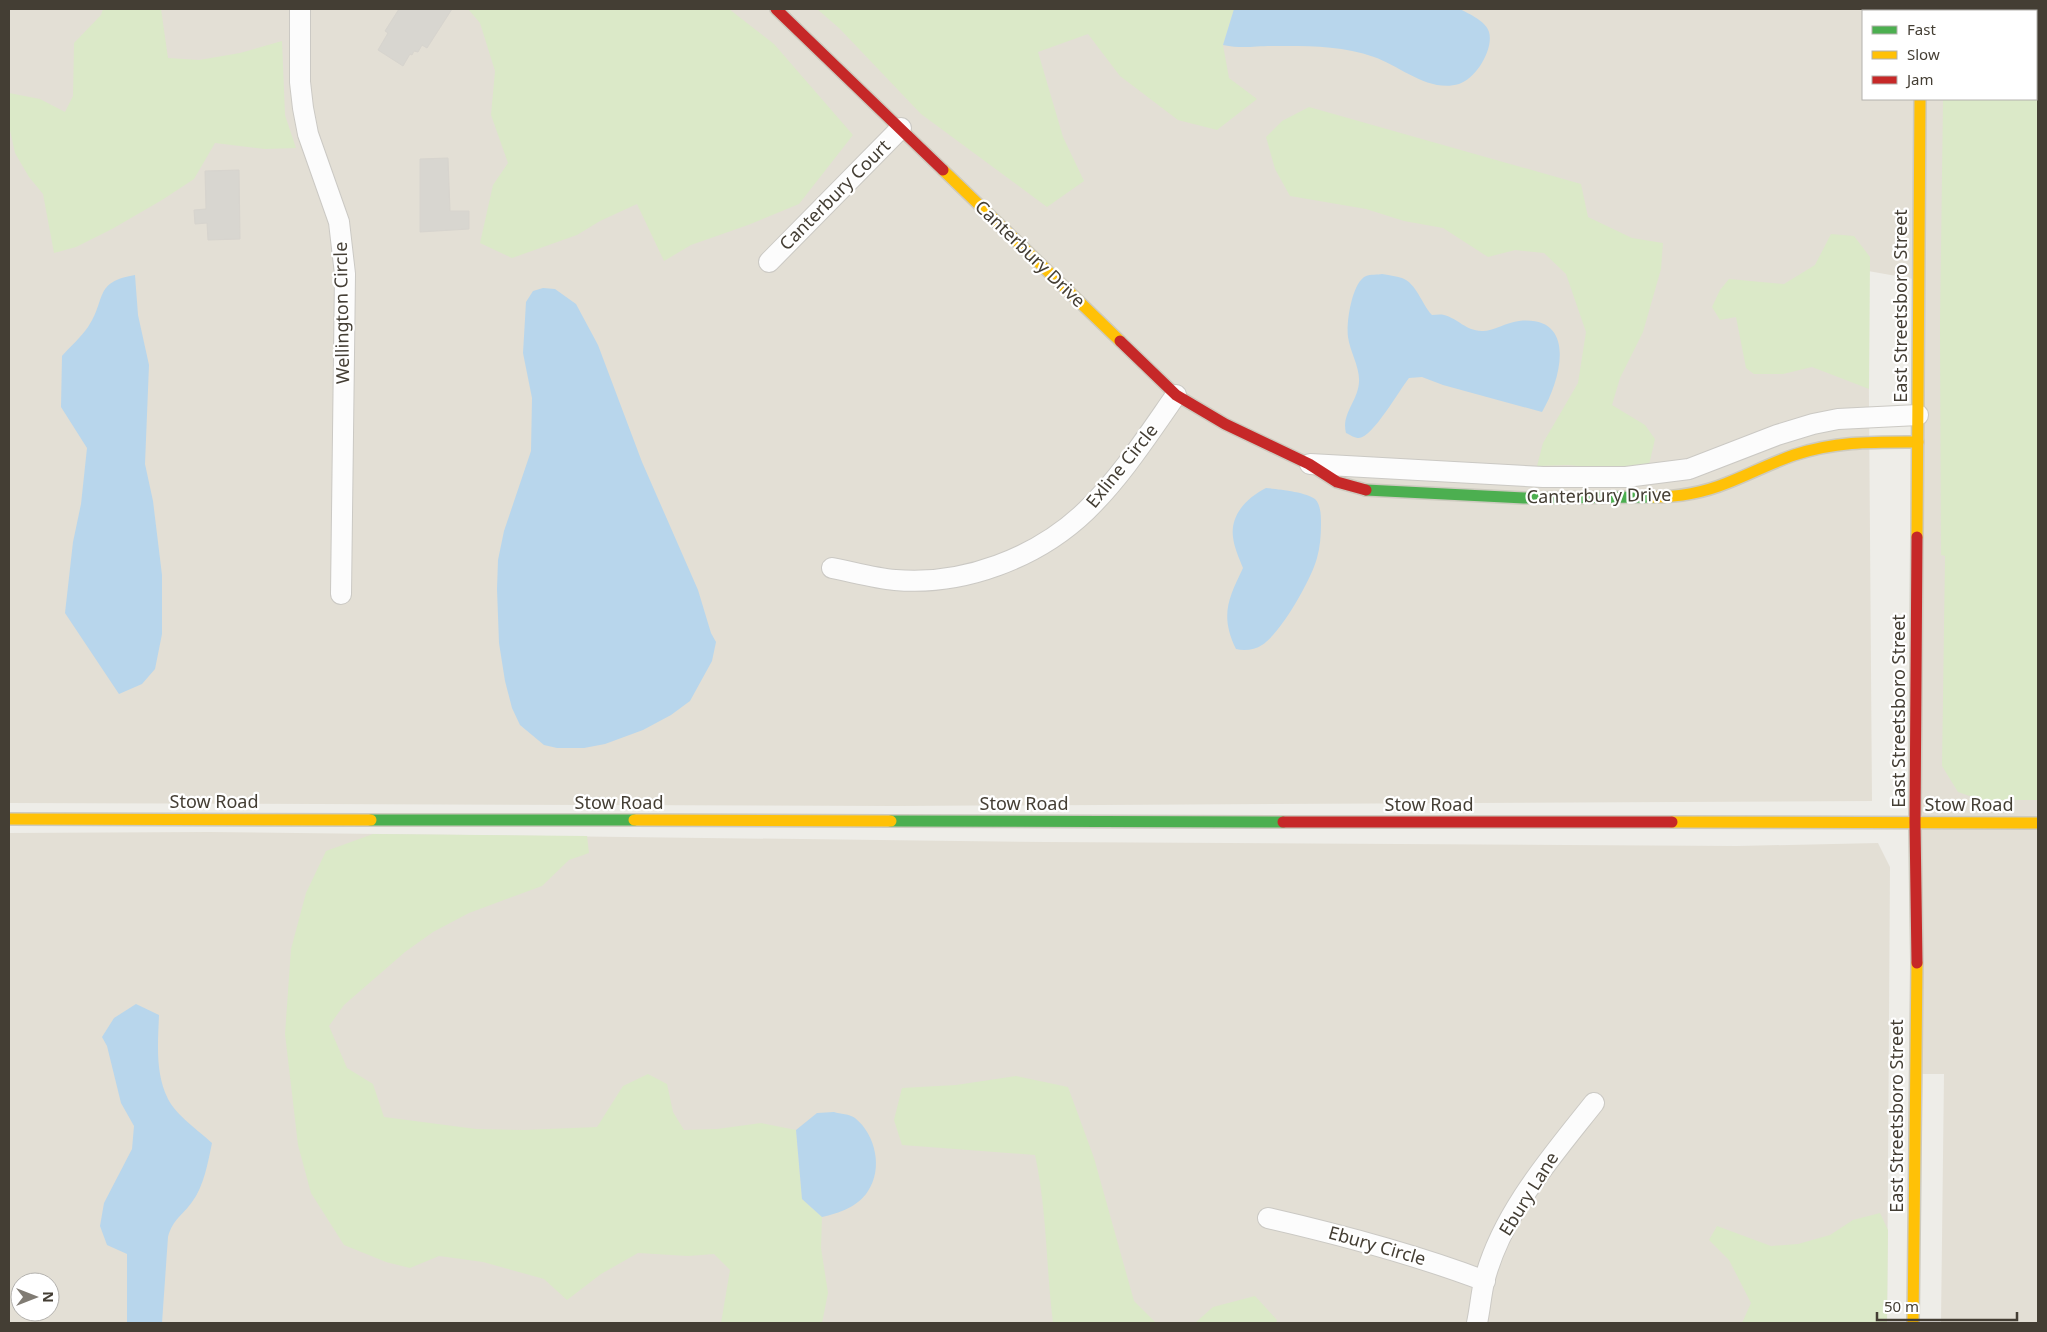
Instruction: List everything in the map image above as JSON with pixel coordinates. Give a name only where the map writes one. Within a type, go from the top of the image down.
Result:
[{"type":"street","name":"Wellington Circle","points":[[300,9],[300,82],[303,108],[308,134],[333,202],[343,243],[345,274],[341,594]]},
{"type":"street","name":"Canterbury Drive","points":[[776,9],[1176,395],[1225,424],[1309,464],[1337,482],[1364,490],[1421,494],[1524,498],[1661,498],[1725,484],[1785,459],[1819,448],[1855,442],[1918,442]]},
{"type":"street","name":"East Streetsboro Street","points":[[1913,1323],[1917,930],[1915,823],[1920,100]]},
{"type":"street","name":"Canterbury Court","points":[[768,262],[901,128]]},
{"type":"street","name":"Exline Circle","points":[[832,568],[895,580],[925,580],[963,575],[1016,558],[1037,546],[1085,512],[1102,495],[1137,451],[1176,395]]},
{"type":"street","name":"Canterbury Drive","points":[[1309,464],[1525,476],[1641,476],[1689,469],[1813,424],[1838,419],[1918,415]]},
{"type":"street","points":[[1421,494],[1423,471]]},
{"type":"street","points":[[1524,498],[1525,476]]},
{"type":"street","points":[[1641,476],[1642,498]]},
{"type":"street","name":"Stow Road","points":[[9,818],[2038,823]]},
{"type":"street","name":"Ebury Lane","points":[[1478,1323],[1484,1281],[1499,1242],[1516,1209],[1542,1168],[1594,1103]]},
{"type":"street","name":"Ebury Circle","points":[[1268,1218],[1349,1236],[1439,1264],[1484,1281]]},
{"type":"shaded area","points":[[9,9],[2038,9],[2038,1323],[1941,1323],[1944,1074],[1914,1074],[1919,280],[1868,271],[1872,801],[894,806],[9,803]]},
{"type":"shaded area","points":[[209,832],[1045,842],[1737,846],[1878,843],[1890,867],[1887,1323],[9,1323],[9,833]]},
{"type":"green space","points":[[103,9],[161,9],[168,58],[199,60],[240,53],[282,41],[285,115],[296,148],[265,149],[215,143],[194,179],[112,229],[76,247],[54,253],[43,194],[29,177],[15,153],[9,126],[9,93],[40,99],[65,112],[73,96],[74,43],[101,15]]},
{"type":"green space","points":[[468,9],[729,9],[774,44],[853,135],[799,204],[748,225],[691,245],[664,261],[637,204],[600,221],[577,235],[512,258],[480,243],[493,185],[508,163],[491,115],[495,71],[480,23]]},
{"type":"green space","points":[[817,9],[1234,9],[1223,45],[1229,78],[1257,99],[1217,130],[1178,120],[1120,76],[1088,34],[1038,52],[1063,137],[1084,181],[1047,207],[921,114],[839,28]]},
{"type":"green space","points":[[2038,9],[2038,800],[1981,800],[1958,792],[1942,766],[1945,556],[1941,555],[1940,325],[1943,100],[2037,100],[2037,10],[1944,10]]},
{"type":"green space","points":[[1309,107],[1581,184],[1588,217],[1632,238],[1663,243],[1661,269],[1643,332],[1620,378],[1612,405],[1645,425],[1655,439],[1649,465],[1611,469],[1568,465],[1537,466],[1543,443],[1578,383],[1586,332],[1566,274],[1544,253],[1515,250],[1488,257],[1443,228],[1404,221],[1366,209],[1290,196],[1275,169],[1266,137],[1282,121]]},
{"type":"green space","points":[[1831,234],[1854,236],[1870,257],[1869,389],[1812,367],[1783,374],[1754,374],[1746,368],[1736,317],[1720,320],[1712,307],[1720,290],[1729,279],[1784,284],[1815,265]]},
{"type":"green space","points":[[373,834],[587,836],[589,853],[569,860],[542,886],[469,913],[433,932],[405,952],[344,1005],[329,1026],[347,1068],[373,1084],[384,1117],[476,1129],[524,1130],[597,1127],[623,1086],[648,1074],[667,1084],[673,1112],[684,1130],[717,1129],[761,1123],[796,1130],[802,1199],[822,1217],[821,1248],[828,1293],[822,1323],[721,1323],[730,1270],[714,1254],[688,1256],[638,1253],[601,1274],[567,1300],[544,1279],[483,1262],[439,1256],[410,1268],[386,1262],[344,1245],[311,1193],[298,1145],[285,1034],[291,949],[306,893],[326,851]]},
{"type":"green space","points":[[1016,1076],[1068,1087],[1094,1158],[1134,1301],[1156,1323],[1053,1323],[1042,1197],[1035,1155],[902,1145],[894,1120],[902,1088],[956,1085]]},
{"type":"green space","points":[[1880,1213],[1888,1230],[1887,1323],[1742,1323],[1751,1303],[1729,1260],[1709,1240],[1717,1226],[1771,1246],[1798,1244],[1830,1235],[1853,1220]]},
{"type":"green space","points":[[1255,1296],[1277,1320],[1276,1323],[1195,1323],[1213,1307]]},
{"type":"water","points":[[1234,9],[1460,9],[1484,24],[1489,32],[1489,47],[1482,63],[1472,76],[1459,84],[1437,85],[1426,82],[1374,57],[1349,50],[1311,46],[1242,47],[1223,45]]},
{"type":"water","points":[[1382,274],[1400,277],[1407,281],[1415,289],[1432,315],[1449,317],[1471,329],[1485,331],[1519,321],[1538,322],[1550,328],[1557,339],[1560,352],[1559,368],[1549,399],[1542,412],[1443,385],[1422,377],[1409,378],[1371,431],[1358,438],[1346,433],[1346,420],[1359,382],[1358,371],[1348,337],[1351,304],[1361,280],[1368,275]]},
{"type":"water","points":[[135,275],[138,315],[149,365],[145,464],[153,501],[162,575],[162,634],[155,669],[142,684],[119,694],[65,613],[87,448],[61,407],[62,356],[88,327],[107,287],[122,278]]},
{"type":"water","points":[[543,288],[555,289],[576,304],[598,345],[642,462],[698,590],[711,633],[716,642],[712,661],[690,701],[671,715],[643,730],[605,744],[584,748],[557,748],[544,745],[520,725],[512,708],[505,681],[499,643],[498,560],[504,531],[531,451],[532,398],[523,353],[526,302],[533,291]]},
{"type":"water","points":[[1266,488],[1299,493],[1315,499],[1321,514],[1320,546],[1309,579],[1278,629],[1270,639],[1259,647],[1239,650],[1236,649],[1231,637],[1227,617],[1233,589],[1243,568],[1234,545],[1234,521],[1247,501]]},
{"type":"water","points":[[136,1004],[159,1015],[159,1068],[168,1099],[182,1117],[212,1143],[200,1189],[175,1222],[168,1237],[162,1323],[127,1323],[127,1254],[107,1245],[100,1226],[104,1203],[132,1149],[134,1126],[121,1103],[107,1046],[102,1037],[114,1018]]},
{"type":"water","points":[[834,1112],[855,1118],[868,1133],[875,1153],[875,1173],[873,1182],[864,1197],[854,1205],[822,1217],[802,1199],[796,1130],[817,1113]]},
{"type":"building","points":[[399,9],[452,9],[427,48],[422,45],[418,52],[414,51],[412,55],[410,54],[403,66],[378,50],[388,33],[385,31]]},
{"type":"building","points":[[448,158],[450,211],[469,211],[469,229],[420,232],[420,159]]},
{"type":"building","points":[[239,170],[240,239],[208,240],[207,223],[195,224],[194,210],[206,209],[205,171]]},
{"type":"traffic: fast","points":[[1366,490],[1524,498],[1653,497]]},
{"type":"traffic: fast","points":[[371,820],[634,820]]},
{"type":"traffic: fast","points":[[891,821],[1283,822]]},
{"type":"traffic: slow","points":[[1917,537],[1920,100]]},
{"type":"traffic: slow","points":[[943,170],[1120,341]]},
{"type":"traffic: slow","points":[[1653,497],[1681,495],[1710,489],[1777,461],[1810,450],[1870,442],[1918,442]]},
{"type":"traffic: slow","points":[[9,819],[371,820]]},
{"type":"traffic: slow","points":[[634,820],[891,821]]},
{"type":"traffic: slow","points":[[1672,822],[2038,823]]},
{"type":"traffic: slow","points":[[1913,1323],[1917,963]]},
{"type":"traffic: jam","points":[[776,9],[943,170]]},
{"type":"traffic: jam","points":[[1120,341],[1176,395],[1225,424],[1309,464],[1337,482],[1366,490]]},
{"type":"traffic: jam","points":[[1917,537],[1915,823],[1917,963]]},
{"type":"traffic: jam","points":[[1283,822],[1672,822]]}]
